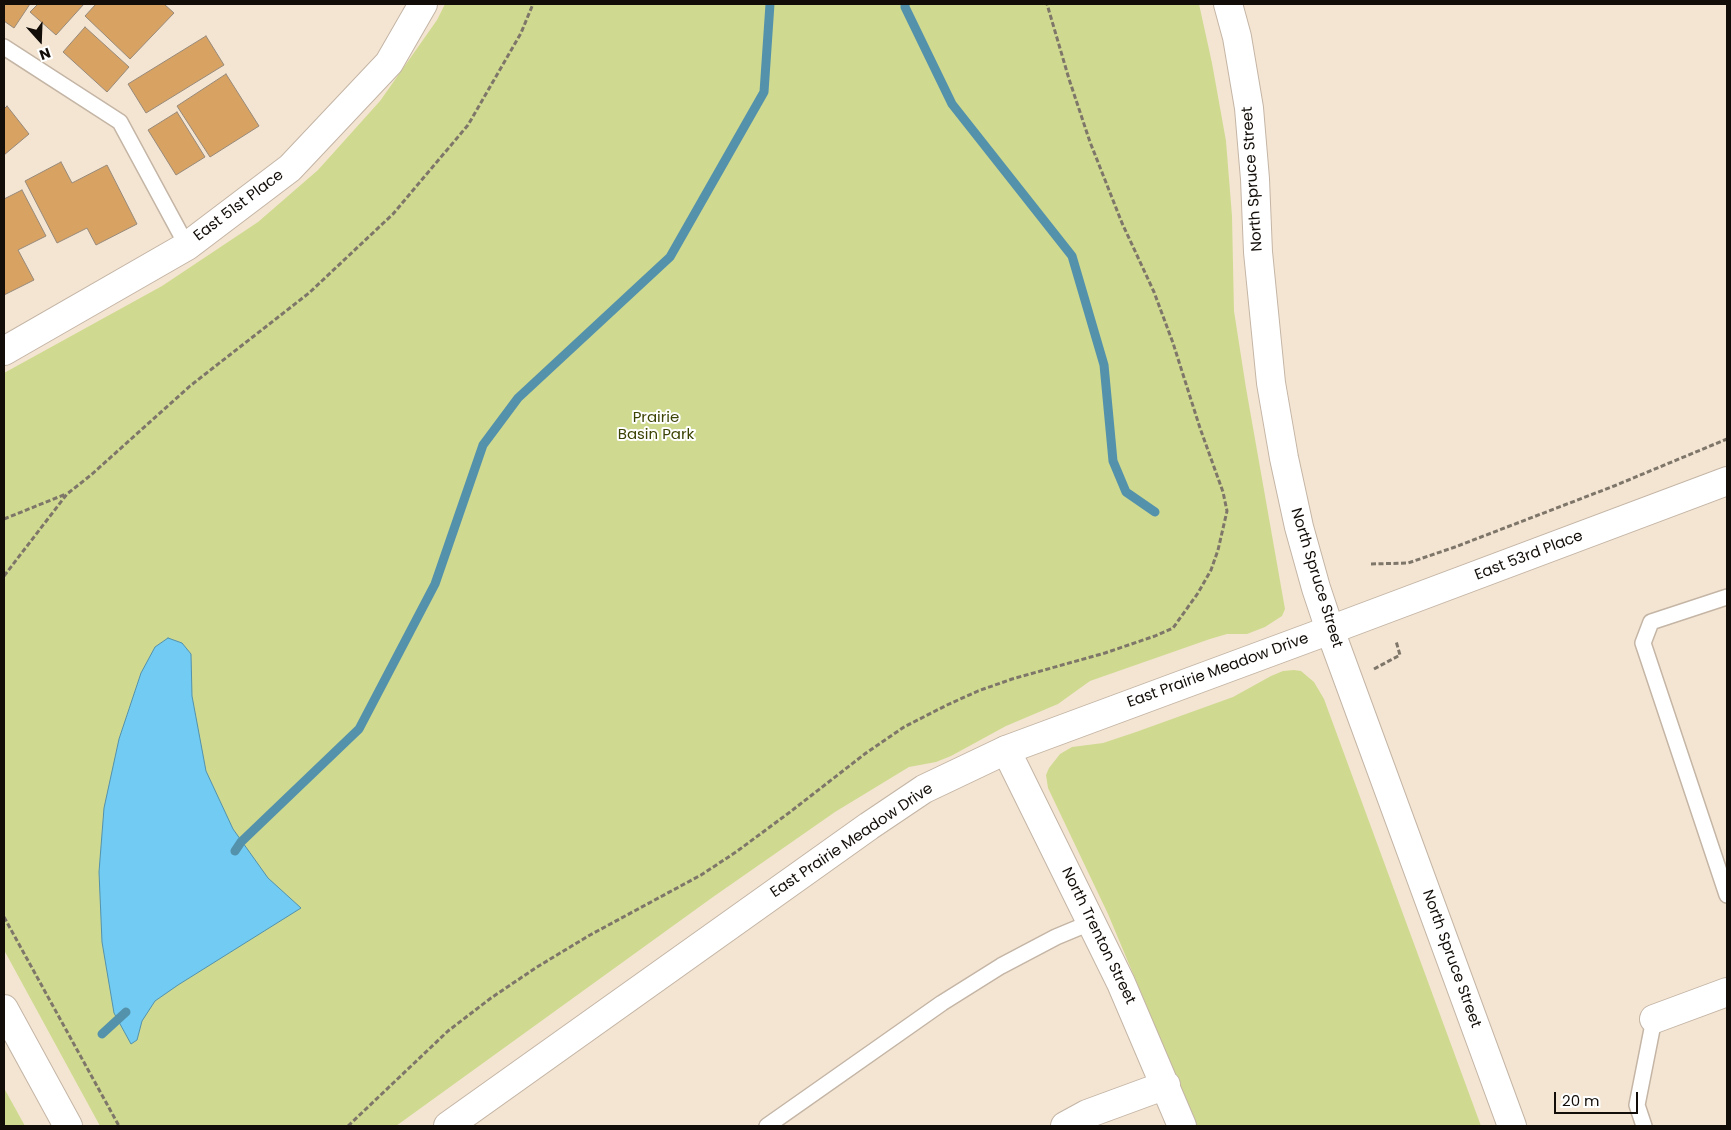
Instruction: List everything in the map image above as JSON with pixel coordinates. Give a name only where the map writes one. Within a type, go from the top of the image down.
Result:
[{"type":"street","name":"East 51st Place","points":[[4,351],[187,246],[290,168],[388,62],[423,4]]},
{"type":"street","name":"North Spruce Street","points":[[1228,4],[1237,37],[1249,108],[1263,311],[1272,383],[1284,458],[1299,527],[1330,630],[1512,1126]]},
{"type":"street","name":"East 53rd Place","points":[[1330,630],[1727,481]]},
{"type":"street","name":"East Prairie Meadow Drive","points":[[448,1126],[869,826],[924,789],[1006,750],[1330,630]]},
{"type":"street","name":"North Trenton Street","points":[[1006,750],[1121,983],[1182,1126]]},
{"type":"street","points":[[1654,1019],[1727,992]]},
{"type":"street","points":[[4,1009],[68,1126]]},
{"type":"street","points":[[1065,1126],[1087,1114],[1166,1085]]},
{"type":"lane","points":[[4,47],[120,122],[187,246]]},
{"type":"lane","points":[[1727,596],[1652,622],[1643,643],[1727,895]]},
{"type":"lane","points":[[768,1126],[942,1003],[1001,966],[1056,937],[1092,922]]},
{"type":"lane","points":[[1644,1126],[1636,1105],[1654,1019]]},
{"type":"path","points":[[4,519],[66,494],[91,475],[190,386],[309,293],[393,214],[468,125],[522,33],[533,4]]},
{"type":"path","points":[[348,1126],[448,1031],[491,998],[590,935],[701,876],[790,812],[866,753],[904,727],[978,691],[1105,653],[1173,628],[1198,593],[1218,550],[1227,511],[1223,492],[1154,292],[1122,223],[1090,142],[1047,4]]},
{"type":"path","points":[[1371,564],[1408,563],[1455,547],[1614,486],[1727,439]]},
{"type":"path","points":[[4,576],[66,494]]},
{"type":"path","points":[[1369,672],[1400,656],[1396,642]]},
{"type":"path","points":[[4,917],[120,1126]]},
{"type":"green space","name":"Prairie Basin Park","points":[[445,4],[1199,4],[1226,141],[1232,216],[1234,311],[1285,609],[1282,616],[1265,627],[1247,634],[1227,634],[1210,639],[1090,681],[1058,704],[1006,726],[951,756],[936,762],[909,767],[835,812],[713,897],[396,1126],[100,1126],[4,950],[4,373],[162,286],[258,222],[318,170],[380,101],[437,20]]},
{"type":"green space","points":[[1283,671],[1301,671],[1314,682],[1324,699],[1481,1126],[1197,1126],[1108,914],[1048,788],[1046,775],[1049,768],[1060,754],[1072,747],[1103,743],[1136,732],[1233,697]]},
{"type":"green space","points":[[4,1088],[25,1126],[4,1126]]},
{"type":"water","points":[[168,638],[182,643],[191,654],[192,696],[206,771],[233,829],[268,878],[301,908],[155,1001],[142,1021],[137,1040],[131,1044],[114,1013],[102,942],[99,872],[104,808],[119,739],[141,673],[155,647]]},
{"type":"building","points":[[4,4],[30,4],[14,28],[4,21]]},
{"type":"building","points":[[38,4],[84,4],[56,35],[30,12]]},
{"type":"building","points":[[96,4],[164,4],[174,13],[130,59],[85,16]]},
{"type":"building","points":[[85,27],[129,67],[107,92],[63,52]]},
{"type":"building","points":[[206,36],[224,65],[146,113],[128,84]]},
{"type":"building","points":[[226,74],[259,126],[210,157],[177,106]]},
{"type":"building","points":[[7,106],[29,134],[4,155],[4,109]]},
{"type":"building","points":[[177,112],[205,157],[176,175],[148,130]]},
{"type":"building","points":[[61,162],[72,183],[107,165],[137,224],[96,245],[87,228],[57,243],[25,181]]},
{"type":"building","points":[[22,190],[46,236],[18,250],[34,280],[4,295],[4,199]]},
{"type":"waterway","points":[[235,851],[241,842],[359,729],[435,584],[483,445],[518,398],[670,257],[764,92],[770,4]]},
{"type":"waterway","points":[[905,4],[952,104],[1072,256],[1104,365],[1113,461],[1126,492],[1155,512]]},
{"type":"waterway","points":[[102,1034],[126,1012]]}]
